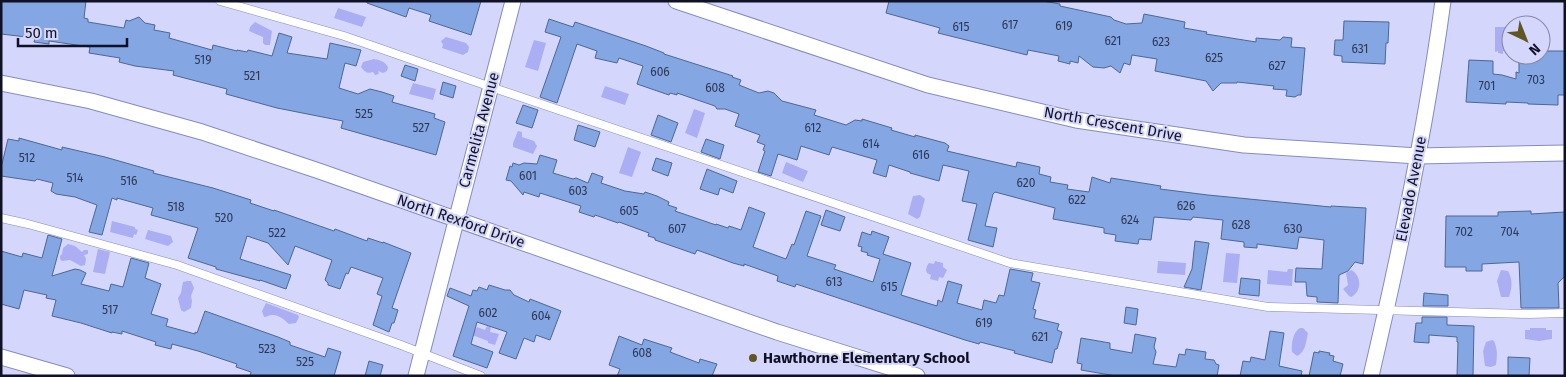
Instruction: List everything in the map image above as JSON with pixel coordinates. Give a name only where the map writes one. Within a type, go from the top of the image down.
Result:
[{"type":"street","name":"Carmelita Avenue","points":[[416,376],[513,1]]},
{"type":"street","name":"North Crescent Drive","points":[[676,1],[928,85],[1076,120],[1244,145],[1418,156],[1565,153]]},
{"type":"street","name":"Elevado Avenue","points":[[1371,376],[1418,156],[1443,1]]},
{"type":"street","name":"North Rexford Drive","points":[[1,83],[91,101],[202,132],[319,171],[777,332],[917,376]]},
{"type":"street","points":[[1,357],[67,376]]},
{"type":"lane","points":[[220,1],[344,36],[491,88],[1010,263],[1268,307],[1529,314],[1565,313]]},
{"type":"lane","points":[[1,218],[177,265],[423,352],[481,376]]},
{"type":"water","points":[[338,8],[366,17],[362,27],[334,18]]},
{"type":"water","points":[[255,22],[272,31],[270,45],[263,43],[263,37],[249,31]]},
{"type":"water","points":[[1495,27],[1501,27],[1501,54],[1498,53],[1498,51],[1495,52]]},
{"type":"water","points":[[446,37],[466,43],[469,47],[468,52],[463,55],[442,48],[441,41]]},
{"type":"water","points":[[534,40],[546,43],[538,71],[525,67]]},
{"type":"water","points":[[374,59],[385,63],[388,67],[387,71],[383,73],[378,71],[379,74],[375,75],[373,72],[366,72],[361,67],[363,62]]},
{"type":"water","points":[[413,83],[436,89],[433,100],[409,94]]},
{"type":"water","points":[[605,86],[629,94],[625,105],[601,97]]},
{"type":"water","points":[[694,109],[705,113],[697,138],[685,133]]},
{"type":"water","points":[[518,131],[522,132],[522,137],[534,141],[537,146],[533,154],[513,147]]},
{"type":"water","points":[[628,147],[641,152],[632,177],[619,173]]},
{"type":"water","points":[[786,162],[808,171],[803,182],[782,173]]},
{"type":"water","points":[[920,195],[925,199],[920,217],[917,219],[908,214],[913,196]]},
{"type":"water","points":[[112,221],[135,227],[138,230],[136,235],[134,234],[133,238],[110,232]]},
{"type":"water","points":[[148,230],[171,236],[173,242],[168,246],[145,239]]},
{"type":"water","points":[[68,244],[75,246],[82,252],[88,250],[88,254],[84,255],[86,259],[85,265],[81,266],[70,260],[62,261],[60,259],[63,248]]},
{"type":"water","points":[[98,249],[110,252],[105,274],[93,272]]},
{"type":"water","points":[[1226,253],[1240,254],[1237,283],[1223,282]]},
{"type":"water","points":[[935,261],[943,263],[943,267],[947,270],[943,278],[939,277],[938,281],[930,279],[931,275],[926,270],[929,263],[934,264]]},
{"type":"water","points":[[1158,261],[1186,263],[1185,275],[1157,273]]},
{"type":"water","points":[[1288,269],[1293,269],[1292,286],[1267,284],[1268,270],[1287,272]]},
{"type":"water","points":[[1351,270],[1355,272],[1359,279],[1359,288],[1355,295],[1351,297],[1343,289],[1348,285],[1346,273]]},
{"type":"water","points":[[1501,270],[1508,271],[1511,277],[1509,297],[1501,297],[1497,281]]},
{"type":"water","points":[[191,281],[194,288],[191,296],[191,308],[184,312],[181,310],[178,298],[183,282]]},
{"type":"water","points":[[266,303],[298,315],[296,323],[289,324],[277,315],[264,317],[262,311]]},
{"type":"water","points":[[487,326],[491,327],[490,332],[499,334],[495,345],[472,335],[477,327],[485,330]]},
{"type":"water","points":[[1300,328],[1303,328],[1308,333],[1304,349],[1297,356],[1292,352],[1292,345],[1294,335]]},
{"type":"water","points":[[1530,328],[1552,330],[1552,339],[1539,341],[1525,339],[1525,330],[1530,330]]},
{"type":"water","points":[[1492,340],[1497,350],[1497,356],[1496,365],[1491,367],[1485,366],[1483,351],[1486,342]]},
{"type":"building","points":[[1,1],[86,1],[84,18],[88,19],[88,22],[124,28],[126,20],[129,21],[139,17],[145,23],[155,25],[154,30],[170,33],[169,38],[212,50],[213,45],[272,56],[279,33],[292,37],[287,53],[327,59],[330,43],[361,50],[356,66],[345,63],[339,88],[358,94],[370,89],[382,92],[394,96],[392,102],[435,114],[434,118],[445,122],[436,155],[341,128],[343,121],[277,108],[226,94],[227,89],[173,75],[174,71],[135,66],[119,62],[120,58],[89,53],[90,47],[49,41],[49,44],[34,42],[35,38],[1,34]]},
{"type":"building","points":[[367,1],[481,1],[471,35],[429,21],[431,15],[409,8],[406,17],[367,3]]},
{"type":"building","points":[[889,1],[1043,1],[1111,17],[1126,24],[1142,23],[1144,14],[1185,22],[1184,28],[1207,32],[1206,34],[1256,42],[1256,38],[1280,40],[1283,37],[1292,38],[1291,47],[1305,48],[1301,95],[1295,97],[1286,96],[1287,90],[1273,89],[1274,86],[1237,82],[1221,83],[1213,91],[1206,81],[1155,71],[1157,59],[1132,55],[1130,65],[1124,63],[1120,73],[1111,66],[1104,68],[1093,67],[1079,56],[1078,63],[1070,61],[1070,64],[1058,61],[1059,56],[1028,50],[1027,55],[938,33],[940,28],[886,13]]},
{"type":"building","points":[[549,19],[573,27],[575,22],[733,76],[741,80],[739,85],[759,93],[768,91],[774,93],[782,101],[816,110],[814,115],[846,125],[855,120],[862,121],[862,119],[915,137],[915,135],[945,143],[949,146],[947,151],[1016,167],[1017,162],[1040,167],[1039,174],[1051,177],[1050,182],[1068,185],[1067,189],[1089,192],[1092,177],[1110,183],[1111,178],[1161,186],[1160,189],[1208,195],[1331,207],[1366,208],[1363,264],[1355,262],[1348,271],[1339,275],[1338,303],[1317,302],[1317,297],[1307,296],[1306,282],[1295,282],[1296,268],[1322,269],[1324,240],[1299,237],[1297,249],[1257,244],[1257,248],[1244,247],[1244,242],[1221,239],[1223,220],[1193,217],[1191,220],[1154,217],[1151,240],[1139,239],[1138,244],[1115,241],[1116,235],[1104,233],[1104,228],[1053,219],[1055,208],[995,192],[985,226],[997,228],[993,247],[968,240],[977,204],[962,201],[969,171],[943,165],[939,181],[889,165],[886,177],[873,173],[877,160],[832,147],[829,155],[801,146],[797,160],[778,154],[771,176],[758,172],[765,151],[763,150],[765,145],[757,142],[760,135],[735,126],[739,114],[725,109],[717,109],[715,106],[677,93],[677,95],[670,93],[669,95],[637,84],[643,66],[619,58],[617,63],[595,58],[597,51],[577,44],[557,103],[540,97],[561,37],[545,32]]},
{"type":"building","points":[[1344,21],[1389,22],[1385,64],[1342,62],[1342,56],[1334,55],[1335,40],[1343,40]]},
{"type":"building","points":[[1551,51],[1565,51],[1565,95],[1558,95],[1558,105],[1466,102],[1469,60],[1493,61],[1493,74],[1516,79],[1516,72],[1519,73],[1519,65],[1551,65]]},
{"type":"building","points":[[405,65],[418,69],[415,81],[401,76]]},
{"type":"building","points":[[443,82],[456,86],[453,98],[440,94]]},
{"type":"building","points":[[523,105],[538,110],[532,128],[516,123]]},
{"type":"building","points":[[658,115],[678,123],[671,142],[651,135]]},
{"type":"building","points":[[578,125],[600,132],[595,147],[574,140]]},
{"type":"building","points":[[19,138],[62,150],[62,147],[105,157],[154,171],[153,173],[213,188],[251,200],[250,203],[334,231],[335,229],[367,241],[368,238],[383,242],[411,253],[392,308],[398,310],[394,323],[392,323],[389,332],[373,325],[382,296],[377,294],[383,278],[351,267],[348,274],[346,273],[340,289],[328,285],[325,280],[332,260],[295,246],[288,265],[268,243],[247,236],[240,259],[291,275],[286,289],[260,280],[216,269],[216,267],[188,258],[198,228],[151,215],[153,208],[112,198],[102,235],[89,232],[97,205],[75,197],[56,194],[51,191],[53,183],[37,179],[35,181],[1,176],[8,139],[19,141]]},
{"type":"building","points":[[706,139],[724,145],[720,159],[701,152]]},
{"type":"building","points":[[540,155],[557,160],[553,173],[573,179],[576,178],[588,183],[592,173],[603,177],[601,183],[625,191],[644,194],[645,192],[657,196],[669,202],[668,205],[677,208],[675,211],[716,225],[728,228],[729,226],[741,230],[749,207],[765,213],[753,247],[786,259],[792,244],[794,245],[806,211],[821,216],[807,256],[836,265],[834,269],[873,282],[880,259],[861,251],[862,247],[858,246],[862,232],[871,235],[872,231],[889,237],[883,254],[911,263],[901,295],[937,306],[938,300],[942,302],[948,281],[962,285],[957,303],[982,310],[984,300],[996,303],[999,295],[1004,296],[1010,269],[1033,273],[1031,281],[1040,283],[1033,309],[1036,310],[1034,318],[1059,324],[1057,330],[1062,332],[1052,363],[1014,353],[1015,351],[965,340],[796,284],[795,287],[777,281],[778,276],[744,264],[744,266],[733,263],[697,250],[695,254],[655,240],[655,238],[648,236],[649,233],[619,222],[579,212],[581,206],[540,193],[539,197],[524,192],[523,195],[511,181],[506,180],[510,166],[512,167],[513,163],[519,165],[524,163],[537,164]]},
{"type":"building","points":[[656,158],[672,163],[668,176],[652,170]]},
{"type":"building","points":[[707,169],[737,181],[733,193],[720,188],[718,195],[700,189]]},
{"type":"building","points":[[826,210],[845,217],[840,231],[821,225]]},
{"type":"building","points":[[1531,211],[1531,214],[1565,212],[1565,276],[1558,283],[1559,308],[1521,308],[1519,262],[1482,264],[1482,271],[1466,271],[1466,267],[1445,267],[1446,216],[1498,216],[1498,212]]},
{"type":"building","points":[[48,235],[62,239],[52,276],[75,269],[80,270],[86,273],[81,284],[109,291],[111,284],[123,287],[131,258],[149,263],[145,278],[161,284],[151,314],[168,319],[166,326],[195,334],[205,311],[278,337],[290,342],[290,345],[325,357],[328,348],[341,352],[334,376],[250,376],[251,372],[236,367],[237,364],[198,351],[172,344],[171,349],[155,345],[156,342],[122,331],[122,334],[112,333],[52,316],[56,300],[46,298],[47,295],[24,290],[19,309],[1,304],[1,251],[22,257],[23,253],[42,258]]},
{"type":"building","points":[[1195,241],[1209,243],[1201,290],[1184,287],[1192,269]]},
{"type":"building","points":[[1241,278],[1260,280],[1259,296],[1239,294]]},
{"type":"building","points":[[489,285],[510,290],[514,295],[529,302],[530,299],[561,311],[550,340],[536,335],[534,342],[524,338],[516,359],[499,353],[507,332],[477,322],[471,344],[493,352],[487,368],[453,356],[469,306],[447,296],[450,288],[471,296],[473,290],[477,291],[479,287],[487,290]]},
{"type":"building","points":[[1424,293],[1448,295],[1448,306],[1423,306]]},
{"type":"building","points":[[1126,307],[1138,309],[1136,325],[1124,323]]},
{"type":"building","points":[[1422,317],[1447,317],[1447,325],[1474,326],[1473,376],[1457,376],[1457,337],[1429,335],[1429,343],[1414,342],[1416,323],[1422,323]]},
{"type":"building","points":[[1270,331],[1284,333],[1279,366],[1302,371],[1301,376],[1240,376],[1243,361],[1250,362],[1251,357],[1265,360]]},
{"type":"building","points":[[1135,334],[1156,338],[1154,347],[1156,352],[1153,364],[1176,367],[1179,354],[1185,355],[1186,349],[1206,352],[1205,359],[1214,360],[1219,365],[1217,376],[1116,376],[1081,370],[1082,364],[1077,363],[1081,338],[1110,343],[1110,349],[1132,353]]},
{"type":"building","points":[[619,336],[642,345],[644,339],[672,348],[670,352],[699,363],[700,359],[717,364],[712,376],[617,376],[620,369],[609,365]]},
{"type":"building","points":[[1319,351],[1330,353],[1329,355],[1334,356],[1333,361],[1343,364],[1340,376],[1309,376],[1314,352],[1319,353]]},
{"type":"building","points":[[1508,357],[1530,358],[1529,376],[1508,376]]},
{"type":"building","points":[[369,361],[383,365],[380,376],[365,376]]},
{"type":"place","name":"Hawthorne Elementary School","points":[[753,358]]}]
